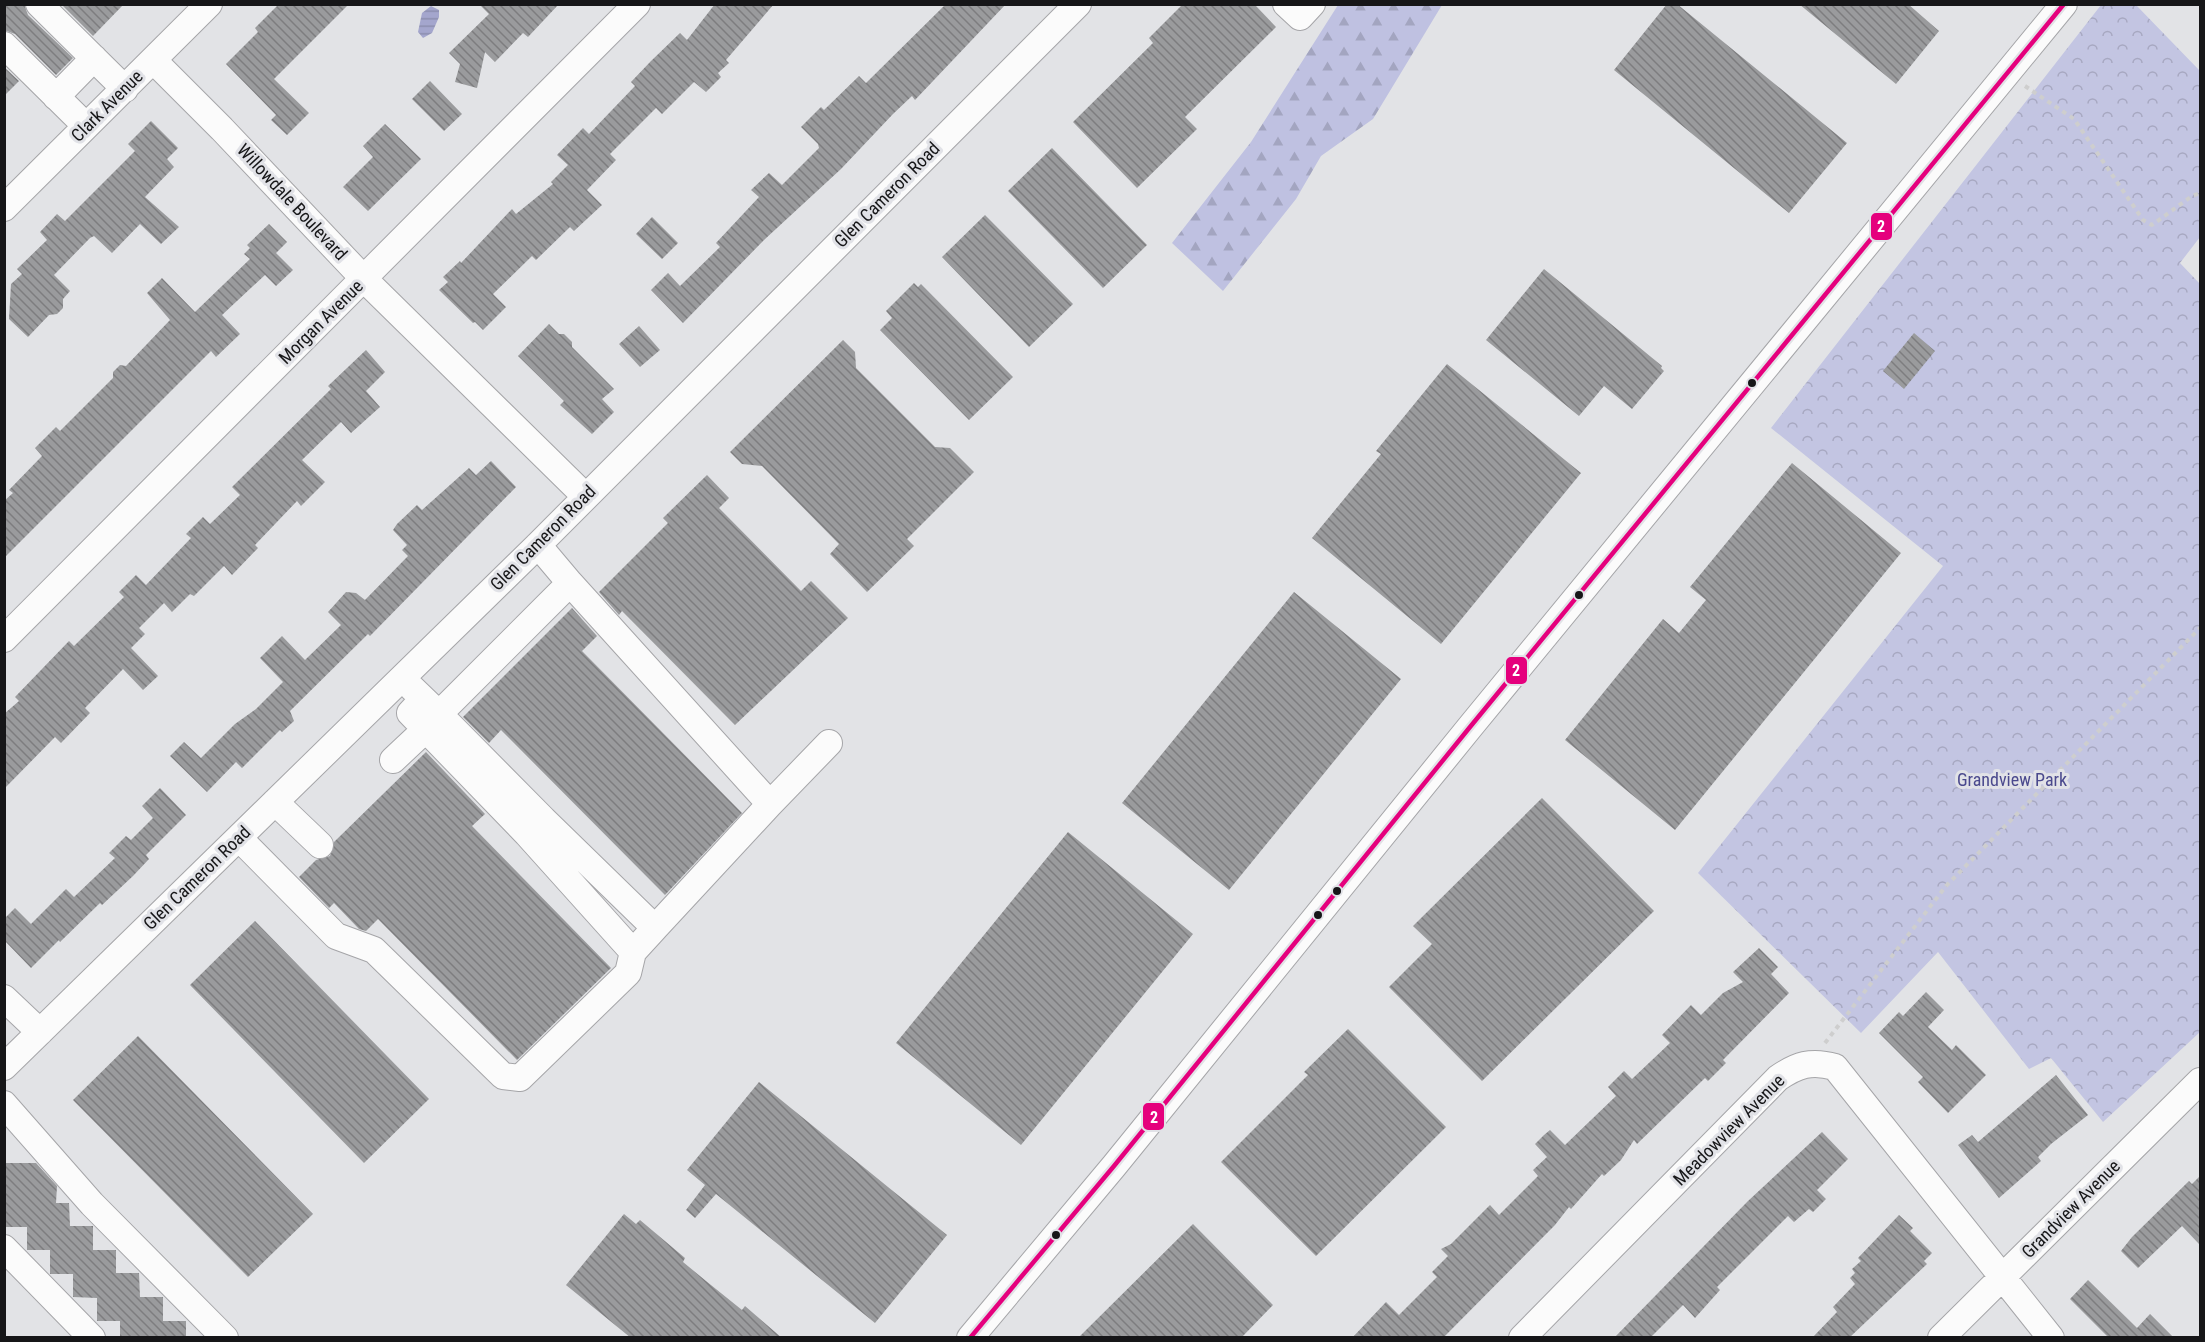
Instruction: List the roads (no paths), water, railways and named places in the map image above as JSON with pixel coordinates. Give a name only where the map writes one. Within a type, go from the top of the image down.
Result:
[{"type":"street","points":[[39,4],[125,89]]},
{"type":"street","name":"Clark Avenue","points":[[4,208],[209,4]]},
{"type":"street","name":"Morgan Avenue","points":[[4,639],[637,4]]},
{"type":"street","name":"Glen Cameron Road","points":[[4,1067],[538,545],[1078,4]]},
{"type":"street","points":[[1286,4],[1300,17],[1312,4]]},
{"type":"street","points":[[970,1338],[1114,1166],[1470,727],[2064,4]]},
{"type":"street","points":[[4,45],[86,126]]},
{"type":"street","points":[[56,97],[94,58]]},
{"type":"street","name":"Willowdale Boulevard","points":[[153,60],[364,279],[585,496]]},
{"type":"street","points":[[538,545],[770,804]]},
{"type":"street","points":[[393,760],[429,714],[570,583]]},
{"type":"street","points":[[401,678],[429,714],[535,827],[633,952]]},
{"type":"street","points":[[239,838],[336,936],[374,950],[503,1076],[520,1078],[628,974],[633,952],[829,743]]},
{"type":"street","points":[[275,802],[320,845]]},
{"type":"street","points":[[535,827],[655,928]]},
{"type":"street","points":[[4,998],[40,1032]]},
{"type":"street","name":"Meadowview Avenue","points":[[1522,1338],[1778,1078],[1796,1066],[1808,1063],[1835,1067],[2003,1276]]},
{"type":"street","name":"Grandview Avenue","points":[[1941,1338],[2200,1081]]},
{"type":"street","points":[[4,1104],[92,1204],[225,1338]]},
{"type":"street","points":[[4,1248],[92,1338]]},
{"type":"street","points":[[2003,1276],[2051,1338]]},
{"type":"park label","name":"Grandview Park","points":[[2012,780]]}]
